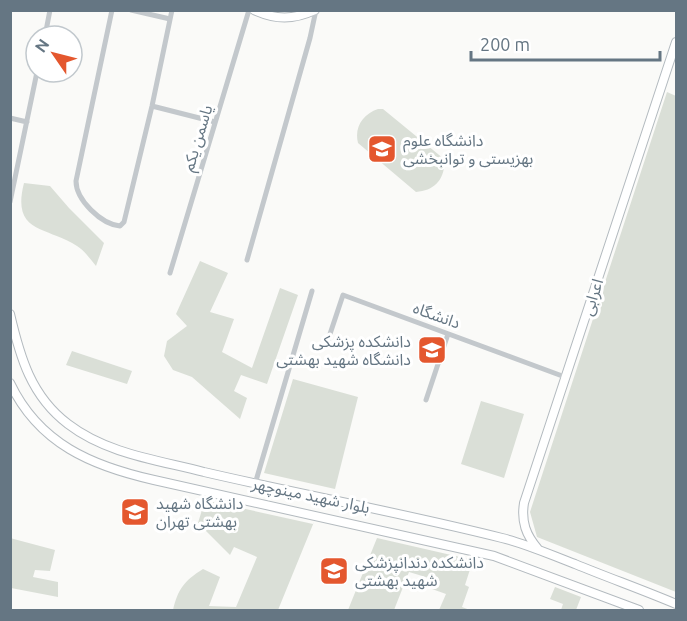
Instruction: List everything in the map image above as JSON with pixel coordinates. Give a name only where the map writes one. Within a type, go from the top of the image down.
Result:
[{"type":"main road","points":[[254,10],[266,15],[289,19],[316,10]]},
{"type":"main road","name":"اعرابی","points":[[539,550],[529,538],[524,526],[522,514],[524,503],[676,42]]},
{"type":"main road","name":"بلوار شهید مینوچهر","points":[[10,314],[20,357],[47,404],[66,423],[94,441],[121,452],[255,484],[331,498],[483,533],[539,550],[676,604]]},
{"type":"main road","name":"بلوار شهید مینوچهر","points":[[10,383],[25,408],[51,436],[80,456],[108,468],[494,556],[639,610]]},
{"type":"street","points":[[112,10],[76,188],[90,209],[110,223],[120,226],[124,222],[152,106],[172,10]]},
{"type":"street","points":[[131,10],[170,18]]},
{"type":"street","name":"یاسمن یکم","points":[[170,273],[249,10]]},
{"type":"street","points":[[247,261],[316,10]]},
{"type":"street","points":[[10,202],[35,84]]},
{"type":"street","points":[[152,106],[215,122]]},
{"type":"street","points":[[10,118],[27,122]]},
{"type":"street","points":[[255,484],[312,291]]},
{"type":"street","name":"دانشگاه","points":[[328,340],[343,295],[565,377]]},
{"type":"street","points":[[426,400],[448,334]]},
{"type":"shaded area","points":[[667,92],[676,96],[676,592],[537,537],[530,512]]},
{"type":"shaded area","points":[[383,109],[444,159],[441,178],[434,186],[416,192],[358,143],[357,132],[361,122],[368,114]]},
{"type":"shaded area","points":[[24,183],[50,186],[104,243],[96,266],[77,246],[34,226],[27,220],[21,200]]},
{"type":"shaded area","points":[[200,261],[228,273],[210,312],[234,319],[222,352],[252,368],[280,288],[298,295],[267,384],[241,375],[234,391],[247,398],[240,419],[192,377],[173,370],[164,356],[167,341],[187,326],[176,314]]},
{"type":"shaded area","points":[[72,351],[132,371],[127,384],[66,365]]},
{"type":"shaded area","points":[[293,379],[358,397],[335,489],[264,473]]},
{"type":"shaded area","points":[[481,401],[524,414],[504,478],[461,464]]},
{"type":"shaded area","points":[[205,500],[313,524],[316,517],[278,610],[173,610],[183,586],[203,569],[220,577],[209,606],[236,607],[257,557],[234,547],[230,555],[198,523]]},
{"type":"shaded area","points":[[10,538],[55,550],[50,571],[35,570],[33,577],[58,582],[58,597],[11,588]]},
{"type":"shaded area","points":[[377,538],[473,560],[465,585],[469,587],[462,607],[470,610],[439,610],[446,594],[432,589],[429,578],[409,572],[394,610],[348,610]]},
{"type":"shaded area","points":[[555,587],[581,597],[576,610],[561,610],[563,604],[550,599]]},
{"type":"place","name":"دانشگاه علوم بهزیستی و توانبخشی","points":[[382,149]]},
{"type":"place","name":"دانشکده پزشکی دانشگاه شهید بهشتی","points":[[432,350]]},
{"type":"place","name":"دانشگاه شهید بهشتی تهران","points":[[135,512]]},
{"type":"place","name":"دانشکده دندانپزشکی شهید بهشتی","points":[[334,571]]}]
